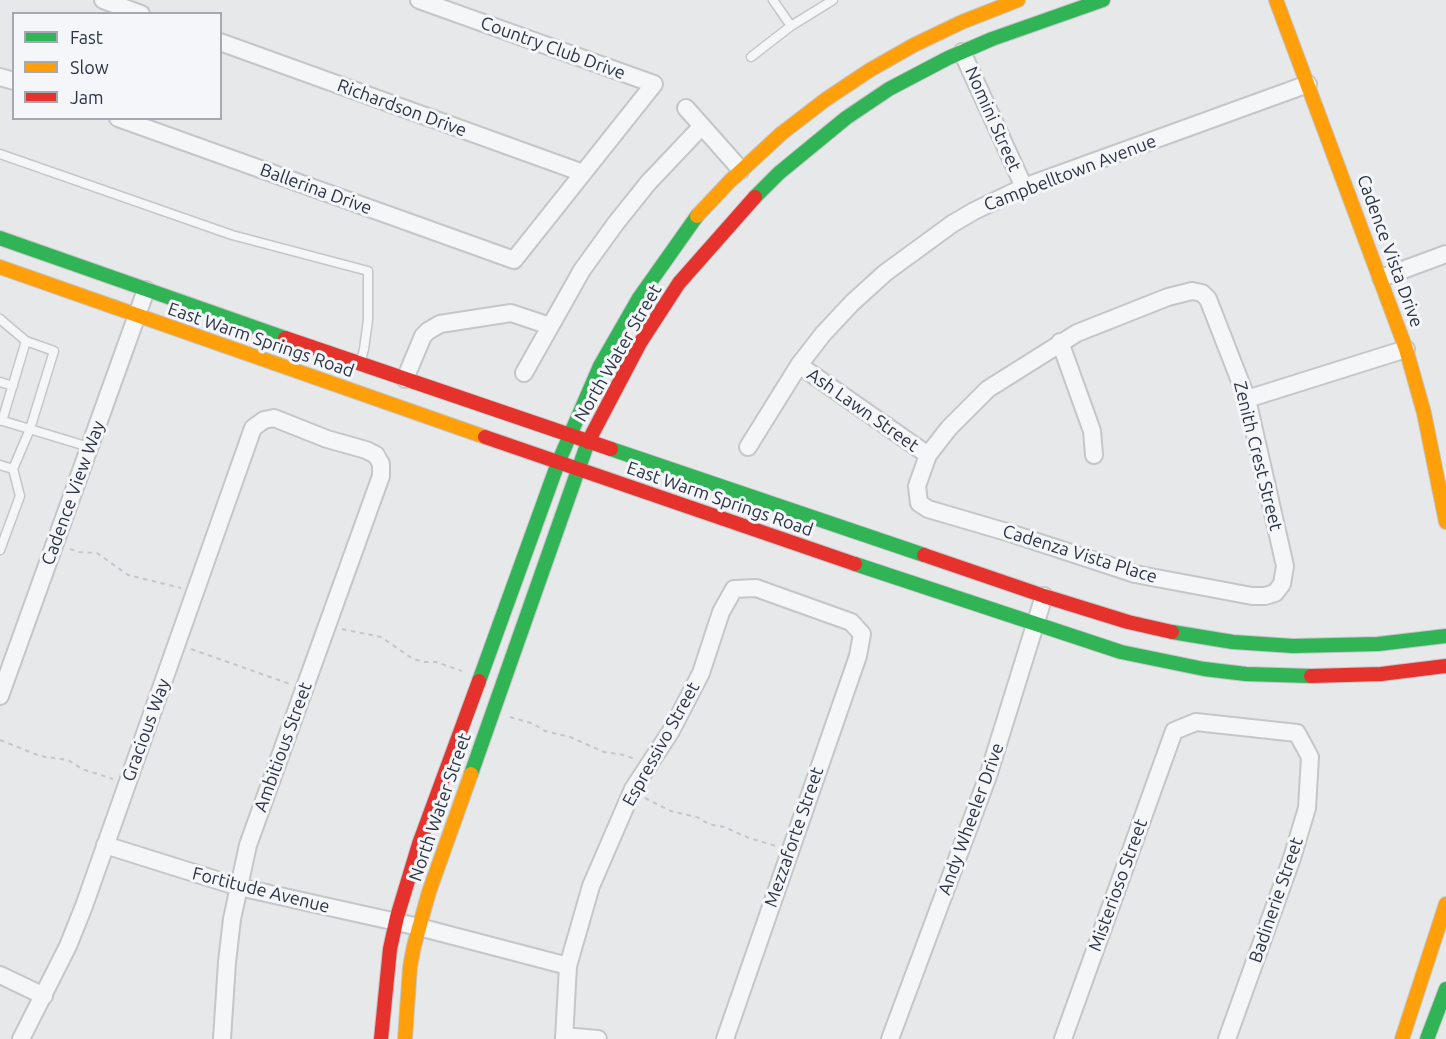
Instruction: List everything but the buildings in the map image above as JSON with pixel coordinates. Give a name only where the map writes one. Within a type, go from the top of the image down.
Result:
[{"type":"main road","name":"North Water Street","points":[[405,1039],[410,967],[433,881],[588,441],[640,343],[679,283],[746,205],[779,173],[846,118],[918,73],[962,52],[992,39],[1103,0]]},
{"type":"main road","name":"Cadence Vista Drive","points":[[1276,0],[1406,349],[1424,413],[1446,522]]},
{"type":"main road","name":"North Water Street","points":[[381,1039],[390,950],[419,844],[478,677],[558,463],[600,366],[639,298],[695,218],[741,170],[782,133],[825,100],[870,70],[914,45],[1013,1]]},
{"type":"main road","name":"East Warm Springs Road","points":[[0,238],[360,364],[1044,596],[1128,622],[1175,633],[1233,642],[1293,646],[1378,644],[1446,636]]},
{"type":"main road","name":"East Warm Springs Road","points":[[0,267],[578,470],[1121,652],[1160,661],[1246,674],[1337,677],[1446,666]]},
{"type":"main road","points":[[1337,677],[1446,652]]},
{"type":"main road","points":[[1402,1039],[1446,904]]},
{"type":"main road","points":[[1427,1039],[1446,988]]},
{"type":"street","points":[[103,0],[131,9]]},
{"type":"street","name":"Country Club Drive","points":[[419,0],[654,84],[583,173]]},
{"type":"street","name":"Richardson Drive","points":[[222,43],[583,173]]},
{"type":"street","name":"Nomini Street","points":[[962,52],[1024,187]]},
{"type":"street","name":"Campbelltown Avenue","points":[[748,447],[799,365],[823,334],[885,273],[952,224],[1024,187],[1308,84]]},
{"type":"street","points":[[687,108],[741,170]]},
{"type":"street","name":"Ballerina Drive","points":[[124,120],[514,260],[583,173]]},
{"type":"street","points":[[524,373],[582,270],[648,183],[702,126]]},
{"type":"street","points":[[1381,278],[1446,254]]},
{"type":"street","name":"Cadence View Way","points":[[0,696],[146,290]]},
{"type":"street","name":"Zenith Crest Street","points":[[1060,342],[1097,323],[1178,294],[1192,291],[1202,293],[1210,302],[1247,399],[1285,566],[1284,580],[1279,589]]},
{"type":"street","points":[[405,379],[423,336],[440,324],[511,313],[550,326]]},
{"type":"street","points":[[928,455],[949,428],[988,389],[1060,342],[1092,431],[1094,455]]},
{"type":"street","points":[[1247,399],[1406,349]]},
{"type":"street","name":"Ash Lawn Street","points":[[799,365],[928,455]]},
{"type":"street","name":"Ambitious Street","points":[[222,1039],[227,962],[238,887],[248,845],[381,476],[381,464],[376,455],[366,450],[327,439],[274,418],[264,420]]},
{"type":"street","name":"Gracious Way","points":[[21,1039],[68,946],[84,906],[253,428],[264,420]]},
{"type":"street","name":"Cadenza Vista Place","points":[[928,455],[917,486],[918,503],[928,509],[1135,574],[1252,596],[1265,596],[1279,589]]},
{"type":"street","name":"Espressivo Street","points":[[564,1038],[568,966],[591,886],[630,795],[671,731],[701,673],[721,612],[734,589],[756,588],[851,622],[862,634]]},
{"type":"street","name":"Andy Wheeler Drive","points":[[890,1039],[988,776],[1044,596]]},
{"type":"street","name":"Mezzaforte Street","points":[[725,1039],[858,656],[862,634]]},
{"type":"street","name":"Badinerie Street","points":[[1174,731],[1196,722],[1297,733],[1310,757],[1307,808],[1292,858],[1227,1039]]},
{"type":"street","name":"Misterioso Street","points":[[1063,1039],[1174,731]]},
{"type":"street","name":"Fortitude Avenue","points":[[105,845],[238,887],[419,927],[568,966]]},
{"type":"street","points":[[0,975],[44,996]]},
{"type":"street","points":[[564,1038],[598,1039]]},
{"type":"lane","points":[[773,0],[790,26]]},
{"type":"lane","points":[[751,57],[790,26],[833,0]]},
{"type":"lane","points":[[0,154],[232,235],[368,271],[368,320],[360,364]]},
{"type":"lane","points":[[0,331],[2,320]]},
{"type":"lane","points":[[0,550],[20,496],[13,469],[30,429],[54,351],[26,341],[2,320]]},
{"type":"lane","points":[[26,341],[1,420],[89,447]]},
{"type":"lane","points":[[0,382],[13,386]]},
{"type":"lane","points":[[0,465],[13,469]]},
{"type":"lane","points":[[0,517],[11,521]]},
{"type":"path","points":[[55,543],[79,552],[97,553],[128,575],[173,585],[195,594]]},
{"type":"path","points":[[328,623],[346,630],[381,637],[413,659],[436,662],[478,677]]},
{"type":"path","points":[[176,644],[304,689]]},
{"type":"path","points":[[493,712],[534,724],[545,731],[570,737],[604,752],[625,755],[649,765]]},
{"type":"path","points":[[0,740],[40,756],[68,760],[97,775],[127,783]]},
{"type":"path","points":[[630,795],[645,798],[671,811],[700,818],[708,824],[724,827],[790,851]]},
{"type":"traffic: fast","points":[[755,197],[779,173],[846,118],[889,89],[948,58],[992,39],[1103,0]]},
{"type":"traffic: fast","points":[[479,681],[558,463],[600,366],[639,298],[697,216]]},
{"type":"traffic: fast","points":[[0,238],[285,338]]},
{"type":"traffic: fast","points":[[471,774],[588,442]]},
{"type":"traffic: fast","points":[[611,449],[924,555]]},
{"type":"traffic: fast","points":[[855,564],[1121,652],[1204,669],[1246,674],[1311,676]]},
{"type":"traffic: fast","points":[[1172,632],[1233,642],[1293,646],[1378,644],[1446,636]]},
{"type":"traffic: fast","points":[[1427,1039],[1446,989]]},
{"type":"traffic: slow","points":[[697,216],[730,181],[782,133],[825,100],[870,70],[914,45],[962,22],[1018,0]]},
{"type":"traffic: slow","points":[[1276,0],[1406,349],[1424,413],[1446,522]]},
{"type":"traffic: slow","points":[[0,267],[485,437]]},
{"type":"traffic: slow","points":[[405,1039],[410,967],[414,946],[429,892],[471,774]]},
{"type":"traffic: slow","points":[[1402,1039],[1446,904]]},
{"type":"traffic: jam","points":[[588,442],[640,343],[679,283],[755,197]]},
{"type":"traffic: jam","points":[[285,338],[611,449]]},
{"type":"traffic: jam","points":[[485,437],[855,564]]},
{"type":"traffic: jam","points":[[924,555],[1044,596],[1128,622],[1172,632]]},
{"type":"traffic: jam","points":[[1311,676],[1381,674],[1446,666]]},
{"type":"traffic: jam","points":[[381,1039],[390,949],[397,917],[419,844],[479,681]]}]
